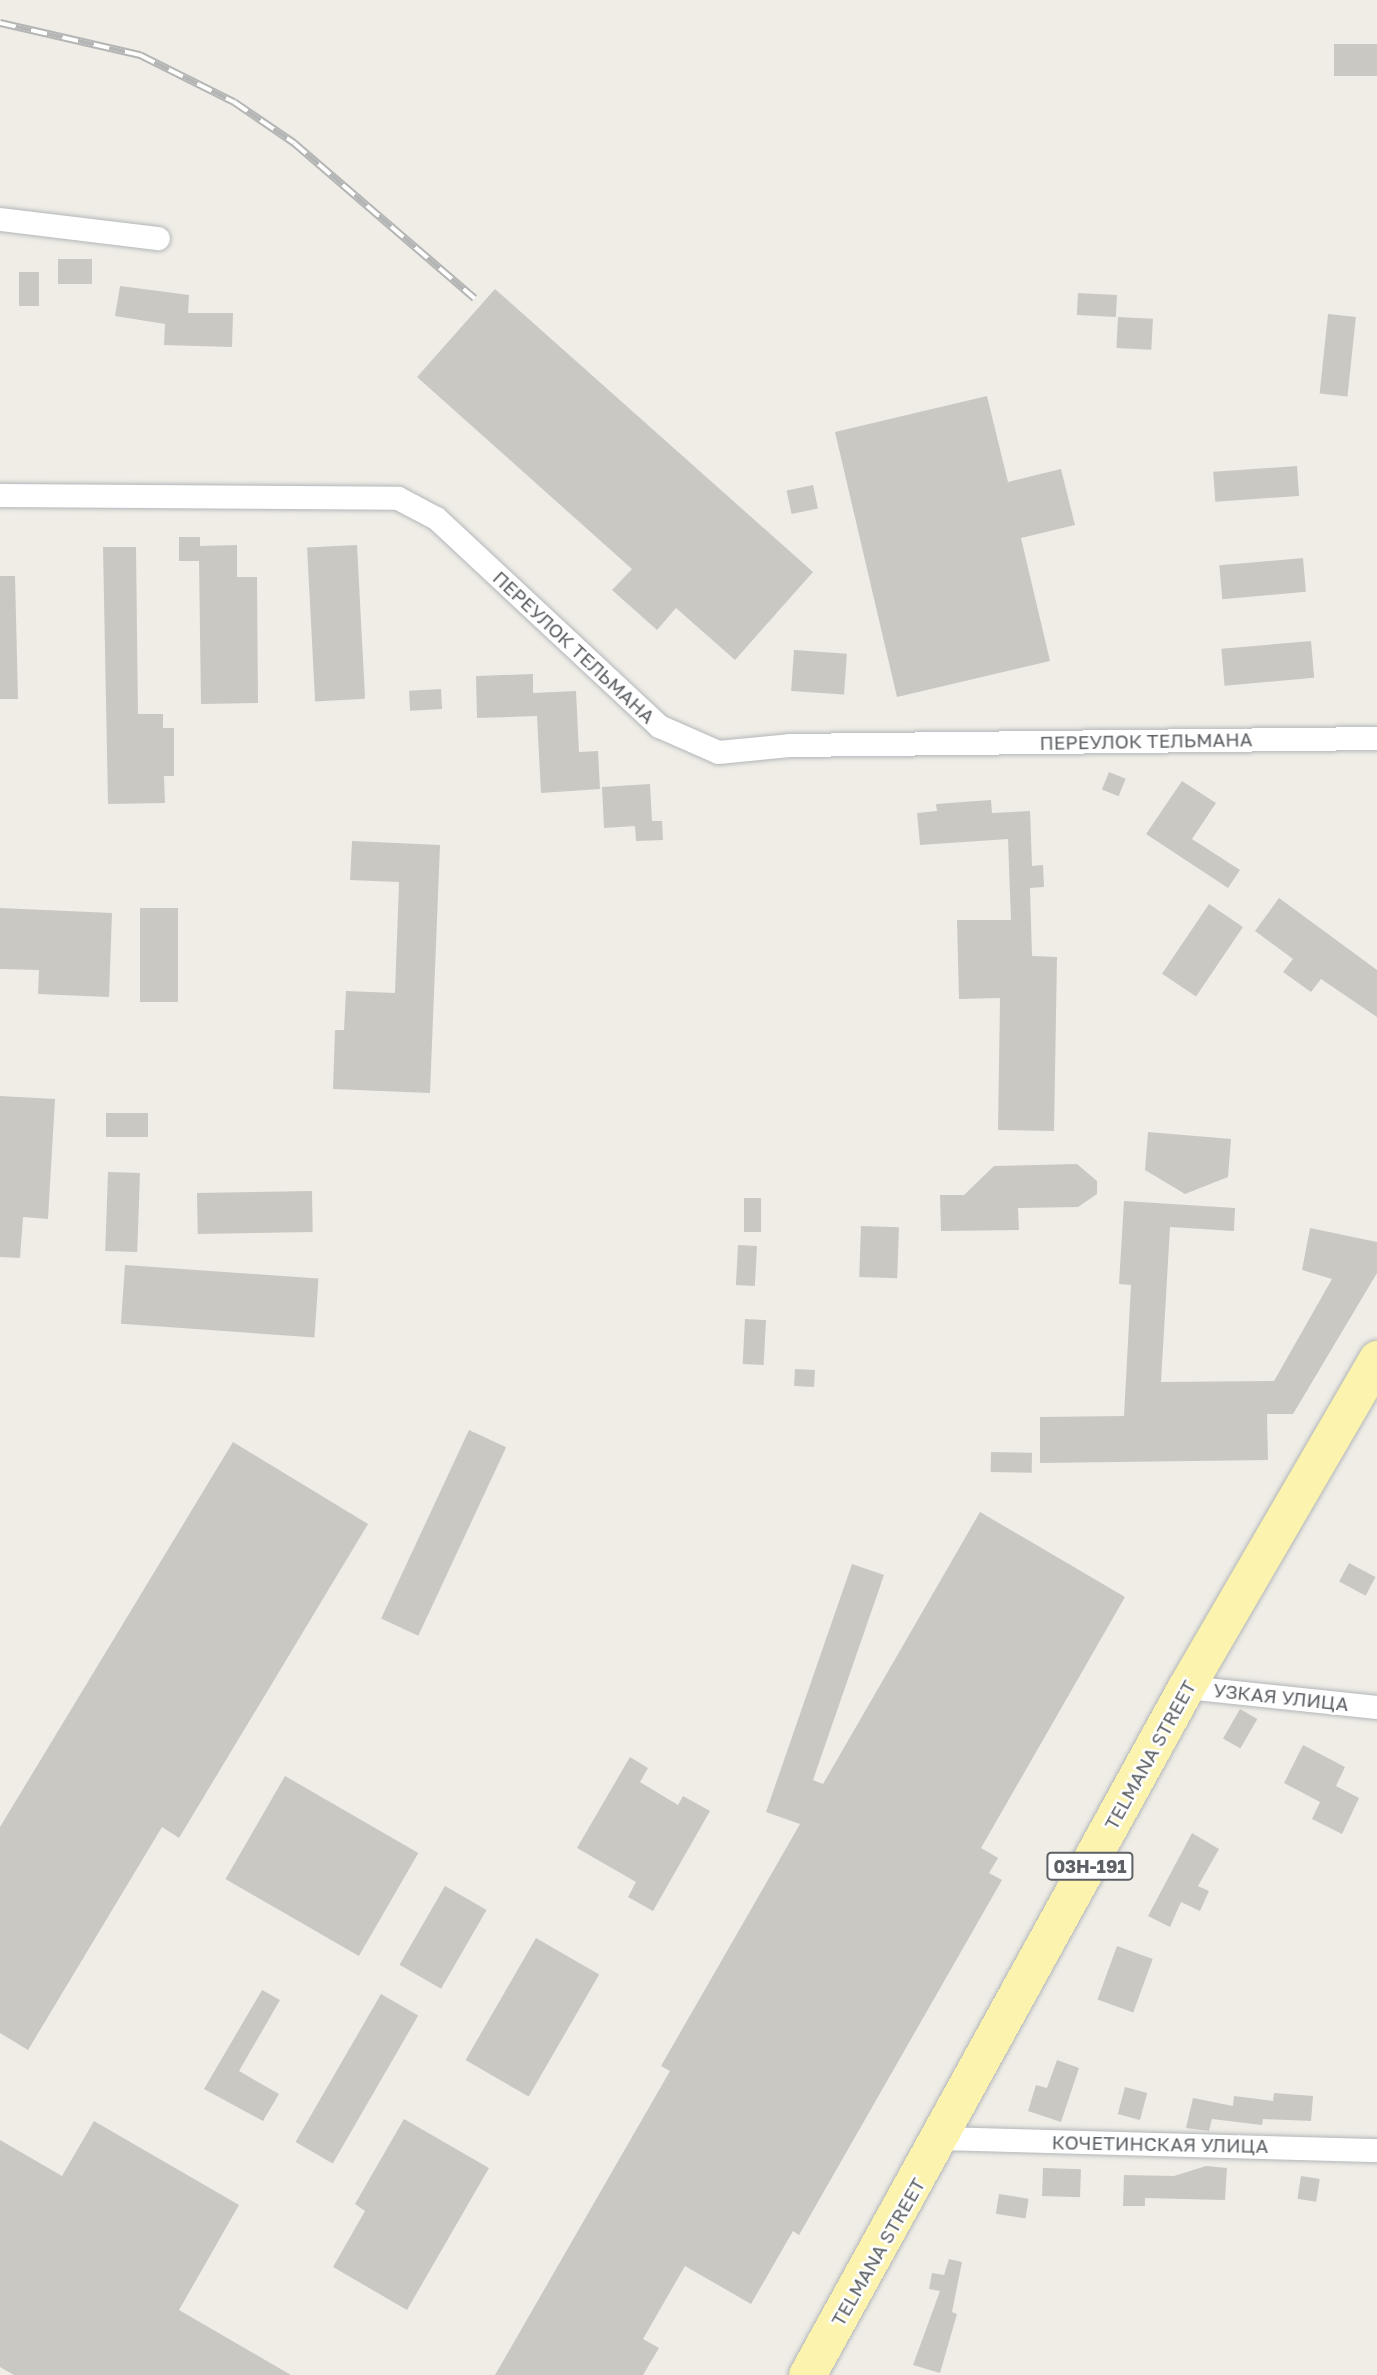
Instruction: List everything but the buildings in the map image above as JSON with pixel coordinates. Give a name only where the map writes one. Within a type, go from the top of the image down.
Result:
[{"type":"main road","name":"TELMANA STREET","points":[[816,2369],[1186,1687],[1377,1359]]},
{"type":"street","points":[[0,219],[158,238]]},
{"type":"street","name":"ПЕРЕУЛОК ТЕЛЬМАНА","points":[[0,495],[398,498],[436,518],[659,726],[718,752],[789,745],[1377,738]]},
{"type":"street","name":"УЗКАЯ УЛИЦА","points":[[1186,1687],[1377,1707]]},
{"type":"street","name":"КОЧЕТИНСКАЯ УЛИЦА","points":[[943,2138],[1377,2150]]},
{"type":"railway","points":[[0,23],[140,55],[234,102],[294,143],[474,298]]}]
